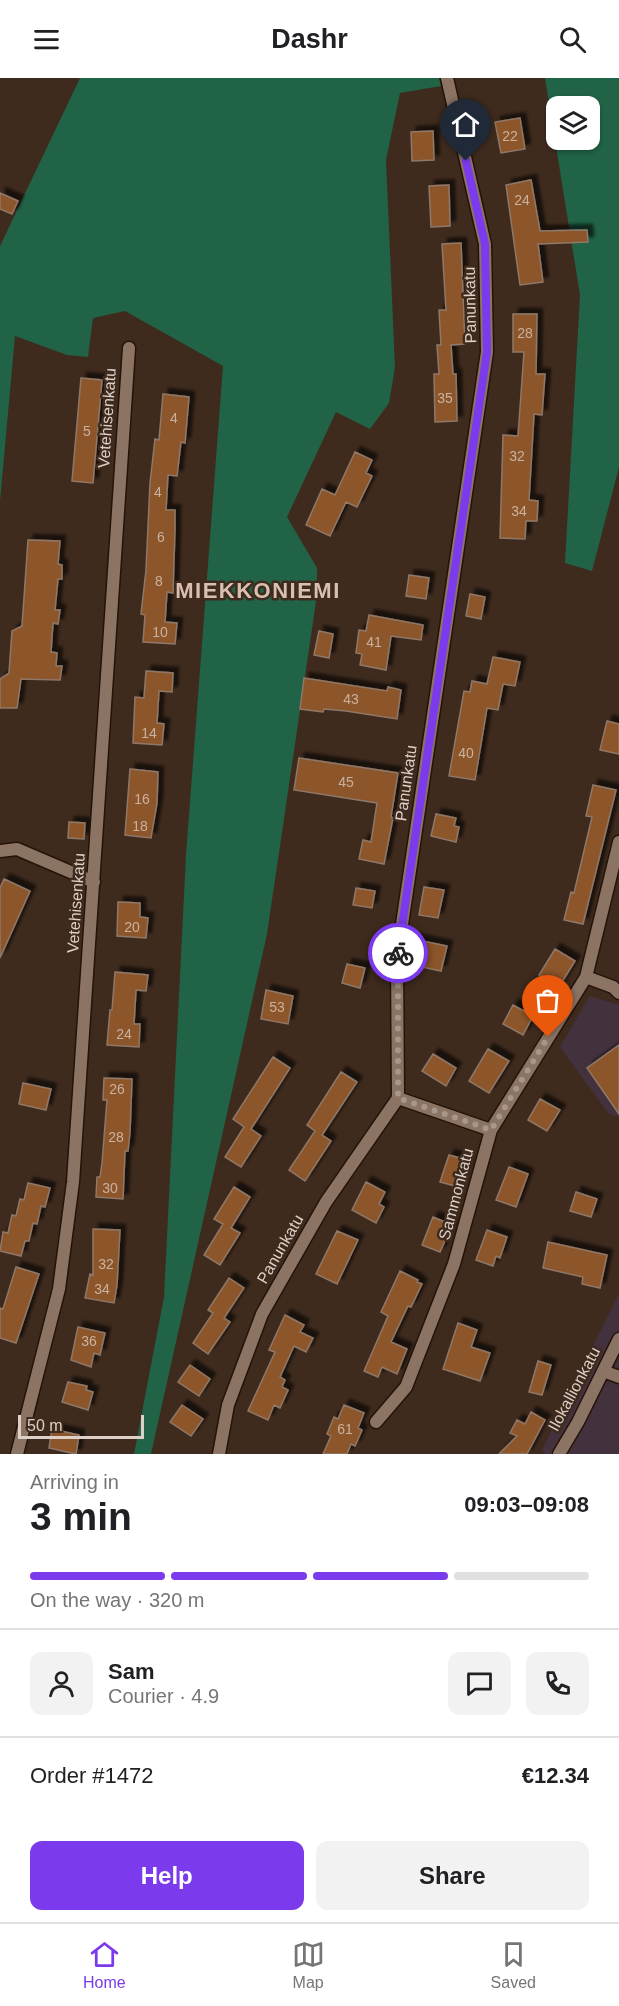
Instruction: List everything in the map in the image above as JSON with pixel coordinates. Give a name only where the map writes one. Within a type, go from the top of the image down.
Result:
[{"type":"street","name":"Panunkatu","points":[[219,1454],[228,1405],[262,1314],[326,1202],[398,1098],[397,958],[487,352],[485,244],[447,78]]},
{"type":"street","name":"Vetehisenkatu","points":[[17,1454],[59,1289],[73,1182],[129,348]]},
{"type":"street","name":"Sammonkatu","points":[[376,1422],[406,1387],[454,1264],[491,1130],[586,977],[619,842]]},
{"type":"street","points":[[0,850],[17,849],[94,882]]},
{"type":"street","points":[[586,977],[613,987],[619,993]]},
{"type":"street","points":[[398,1098],[491,1130]]},
{"type":"street","name":"Ilokallionkatu","points":[[558,1454],[578,1422],[619,1339]]},
{"type":"street","points":[[603,1371],[619,1377]]},
{"type":"shaded area","points":[[590,996],[619,1005],[619,1117],[609,1114],[560,1047]]},
{"type":"shaded area","points":[[619,1293],[619,1454],[545,1454],[542,1450]]},
{"type":"green space","points":[[80,78],[439,78],[441,86],[400,93],[386,160],[395,367],[389,403],[370,429],[336,412],[287,517],[317,568],[317,595],[267,934],[151,1454],[134,1454],[164,1297],[186,855],[223,366],[125,311],[93,318],[88,357],[67,355],[15,336],[0,501],[0,246]]},
{"type":"green space","points":[[545,78],[619,78],[619,467],[592,571],[565,563],[580,295],[557,150],[600,150],[600,96],[548,96]]},
{"type":"building","points":[[520,118],[525,149],[501,153],[495,122]]},
{"type":"building","points":[[433,131],[434,160],[412,161],[411,132]]},
{"type":"building","points":[[531,180],[540,231],[587,230],[588,242],[538,244],[543,282],[520,285],[506,185]]},
{"type":"building","points":[[449,185],[450,226],[431,227],[429,186]]},
{"type":"building","points":[[0,193],[18,201],[12,214],[0,209]]},
{"type":"building","points":[[461,243],[465,344],[451,345],[453,374],[456,374],[457,421],[435,422],[434,374],[439,374],[437,345],[441,345],[439,310],[446,310],[442,244]]},
{"type":"building","points":[[513,314],[537,314],[536,374],[545,374],[542,415],[534,414],[529,500],[538,501],[537,521],[526,521],[525,539],[500,538],[503,435],[518,436],[524,352],[513,352]]},
{"type":"building","points":[[81,378],[102,380],[93,483],[72,481]]},
{"type":"building","points":[[163,394],[189,397],[185,443],[181,442],[177,476],[168,475],[166,510],[175,510],[173,593],[167,592],[165,622],[177,623],[175,644],[143,642],[145,615],[141,614],[146,570],[150,483],[155,439],[159,440]]},
{"type":"building","points":[[355,452],[372,460],[366,473],[372,476],[357,507],[346,502],[330,536],[306,525],[322,489],[335,495]]},
{"type":"building","points":[[28,540],[60,541],[58,564],[62,565],[62,579],[58,579],[55,610],[60,610],[58,624],[53,623],[51,652],[57,653],[56,666],[62,666],[60,680],[21,679],[17,708],[0,708],[0,679],[9,673],[12,631],[22,626]]},
{"type":"building","points":[[409,575],[429,578],[426,599],[406,596]]},
{"type":"building","points":[[470,594],[485,597],[481,619],[466,616]]},
{"type":"building","points":[[369,615],[423,625],[421,640],[391,636],[386,670],[360,665],[362,654],[356,653],[359,630],[366,631]]},
{"type":"building","points":[[319,631],[333,634],[329,658],[314,655]]},
{"type":"building","points":[[493,657],[520,662],[515,686],[503,684],[498,710],[487,708],[475,780],[449,776],[464,691],[470,692],[472,681],[487,684]]},
{"type":"building","points":[[146,671],[173,673],[172,692],[159,691],[157,723],[164,724],[162,745],[133,743],[135,697],[144,698]]},
{"type":"building","points":[[304,678],[387,691],[388,687],[401,690],[397,719],[346,711],[324,709],[323,712],[300,709]]},
{"type":"building","points":[[607,721],[619,724],[619,754],[600,750]]},
{"type":"building","points":[[299,758],[398,773],[391,817],[393,818],[384,864],[359,859],[363,840],[371,842],[377,803],[294,790]]},
{"type":"building","points":[[130,769],[158,772],[157,803],[151,838],[125,835]]},
{"type":"building","points":[[593,785],[616,790],[583,924],[564,920],[571,892],[574,893],[592,817],[586,816]]},
{"type":"building","points":[[436,814],[456,818],[454,826],[459,827],[456,842],[431,836]]},
{"type":"building","points":[[69,822],[85,823],[84,839],[68,838]]},
{"type":"building","points":[[4,879],[30,891],[0,958],[0,888]]},
{"type":"building","points":[[424,887],[444,890],[438,918],[419,915]]},
{"type":"building","points":[[356,888],[375,891],[372,908],[353,905]]},
{"type":"building","points":[[118,902],[140,903],[140,917],[148,918],[146,938],[117,936]]},
{"type":"building","points":[[413,939],[447,946],[441,971],[408,964]]},
{"type":"building","points":[[555,949],[575,961],[559,987],[539,975]]},
{"type":"building","points":[[347,964],[365,968],[360,988],[342,983]]},
{"type":"building","points":[[115,972],[148,975],[146,991],[136,990],[134,1024],[140,1024],[139,1047],[107,1045]]},
{"type":"building","points":[[266,990],[293,996],[288,1024],[261,1019]]},
{"type":"building","points":[[513,1005],[533,1016],[523,1035],[503,1024]]},
{"type":"building","points":[[619,1045],[619,1114],[587,1068]]},
{"type":"building","points":[[488,1049],[509,1061],[489,1093],[469,1081]]},
{"type":"building","points":[[433,1054],[456,1068],[446,1086],[422,1071]]},
{"type":"building","points":[[273,1057],[290,1068],[251,1129],[261,1136],[241,1167],[225,1157],[244,1127],[233,1119]]},
{"type":"building","points":[[341,1072],[357,1082],[322,1135],[331,1141],[305,1181],[289,1170],[315,1131],[307,1125]]},
{"type":"building","points":[[104,1078],[132,1079],[130,1132],[128,1151],[125,1151],[123,1199],[96,1197],[97,1177],[100,1177],[102,1163],[107,1100],[103,1100]]},
{"type":"building","points":[[23,1083],[51,1089],[46,1110],[19,1104]]},
{"type":"building","points":[[540,1099],[560,1110],[547,1131],[528,1120]]},
{"type":"building","points":[[449,1155],[468,1160],[459,1187],[440,1182]]},
{"type":"building","points":[[509,1167],[528,1174],[516,1207],[496,1200]]},
{"type":"building","points":[[366,1182],[385,1192],[379,1204],[384,1207],[376,1223],[352,1210]]},
{"type":"building","points":[[28,1183],[50,1188],[45,1207],[41,1206],[37,1224],[33,1223],[29,1241],[25,1241],[21,1256],[0,1251],[3,1232],[8,1233],[12,1215],[16,1216],[20,1199],[24,1200]]},
{"type":"building","points":[[234,1187],[250,1197],[231,1228],[240,1233],[220,1265],[204,1255],[223,1224],[214,1219]]},
{"type":"building","points":[[576,1192],[597,1199],[591,1217],[570,1211]]},
{"type":"building","points":[[433,1217],[452,1225],[440,1252],[422,1245]]},
{"type":"building","points":[[93,1229],[120,1230],[114,1303],[85,1298],[90,1274],[93,1275]]},
{"type":"building","points":[[487,1230],[507,1237],[500,1258],[496,1256],[493,1266],[476,1260]]},
{"type":"building","points":[[337,1231],[358,1240],[337,1284],[316,1274]]},
{"type":"building","points":[[548,1242],[607,1255],[600,1288],[582,1284],[583,1277],[543,1268]]},
{"type":"building","points":[[16,1267],[39,1274],[16,1343],[0,1338],[0,1308],[3,1309]]},
{"type":"building","points":[[400,1271],[422,1284],[411,1307],[408,1306],[391,1342],[407,1349],[397,1374],[382,1367],[378,1377],[364,1371],[388,1316],[381,1312]]},
{"type":"building","points":[[229,1278],[244,1288],[224,1318],[230,1322],[208,1354],[193,1343],[213,1313],[208,1310]]},
{"type":"building","points":[[285,1315],[304,1325],[300,1332],[313,1338],[306,1352],[294,1346],[280,1377],[285,1380],[282,1387],[288,1390],[280,1408],[274,1405],[268,1420],[248,1411],[275,1352],[269,1350]]},
{"type":"building","points":[[458,1323],[477,1330],[471,1347],[490,1353],[480,1381],[443,1369]]},
{"type":"building","points":[[78,1327],[105,1333],[100,1355],[94,1353],[91,1367],[71,1360]]},
{"type":"building","points":[[538,1361],[551,1365],[542,1395],[529,1392]]},
{"type":"building","points":[[190,1365],[210,1379],[199,1396],[178,1382]]},
{"type":"building","points":[[68,1382],[87,1386],[86,1390],[93,1392],[88,1410],[62,1402]]},
{"type":"building","points":[[182,1405],[203,1419],[191,1436],[170,1422]]},
{"type":"building","points":[[344,1405],[364,1413],[358,1428],[362,1430],[355,1446],[351,1444],[347,1454],[323,1454],[331,1436],[327,1434],[334,1417],[338,1419]]},
{"type":"building","points":[[531,1412],[545,1420],[527,1454],[499,1454],[517,1436],[510,1433],[517,1420],[525,1424]]},
{"type":"building","points":[[52,1429],[79,1435],[76,1454],[49,1448]]},
{"type":"way so far","points":[[398,953],[398,1098],[491,1130],[548,1037]]},
{"type":"district","name":"MIEKKONIEMI","points":[[258,590]]},
{"type":"route","points":[[398,953],[487,352],[485,244],[466,161]]}]
